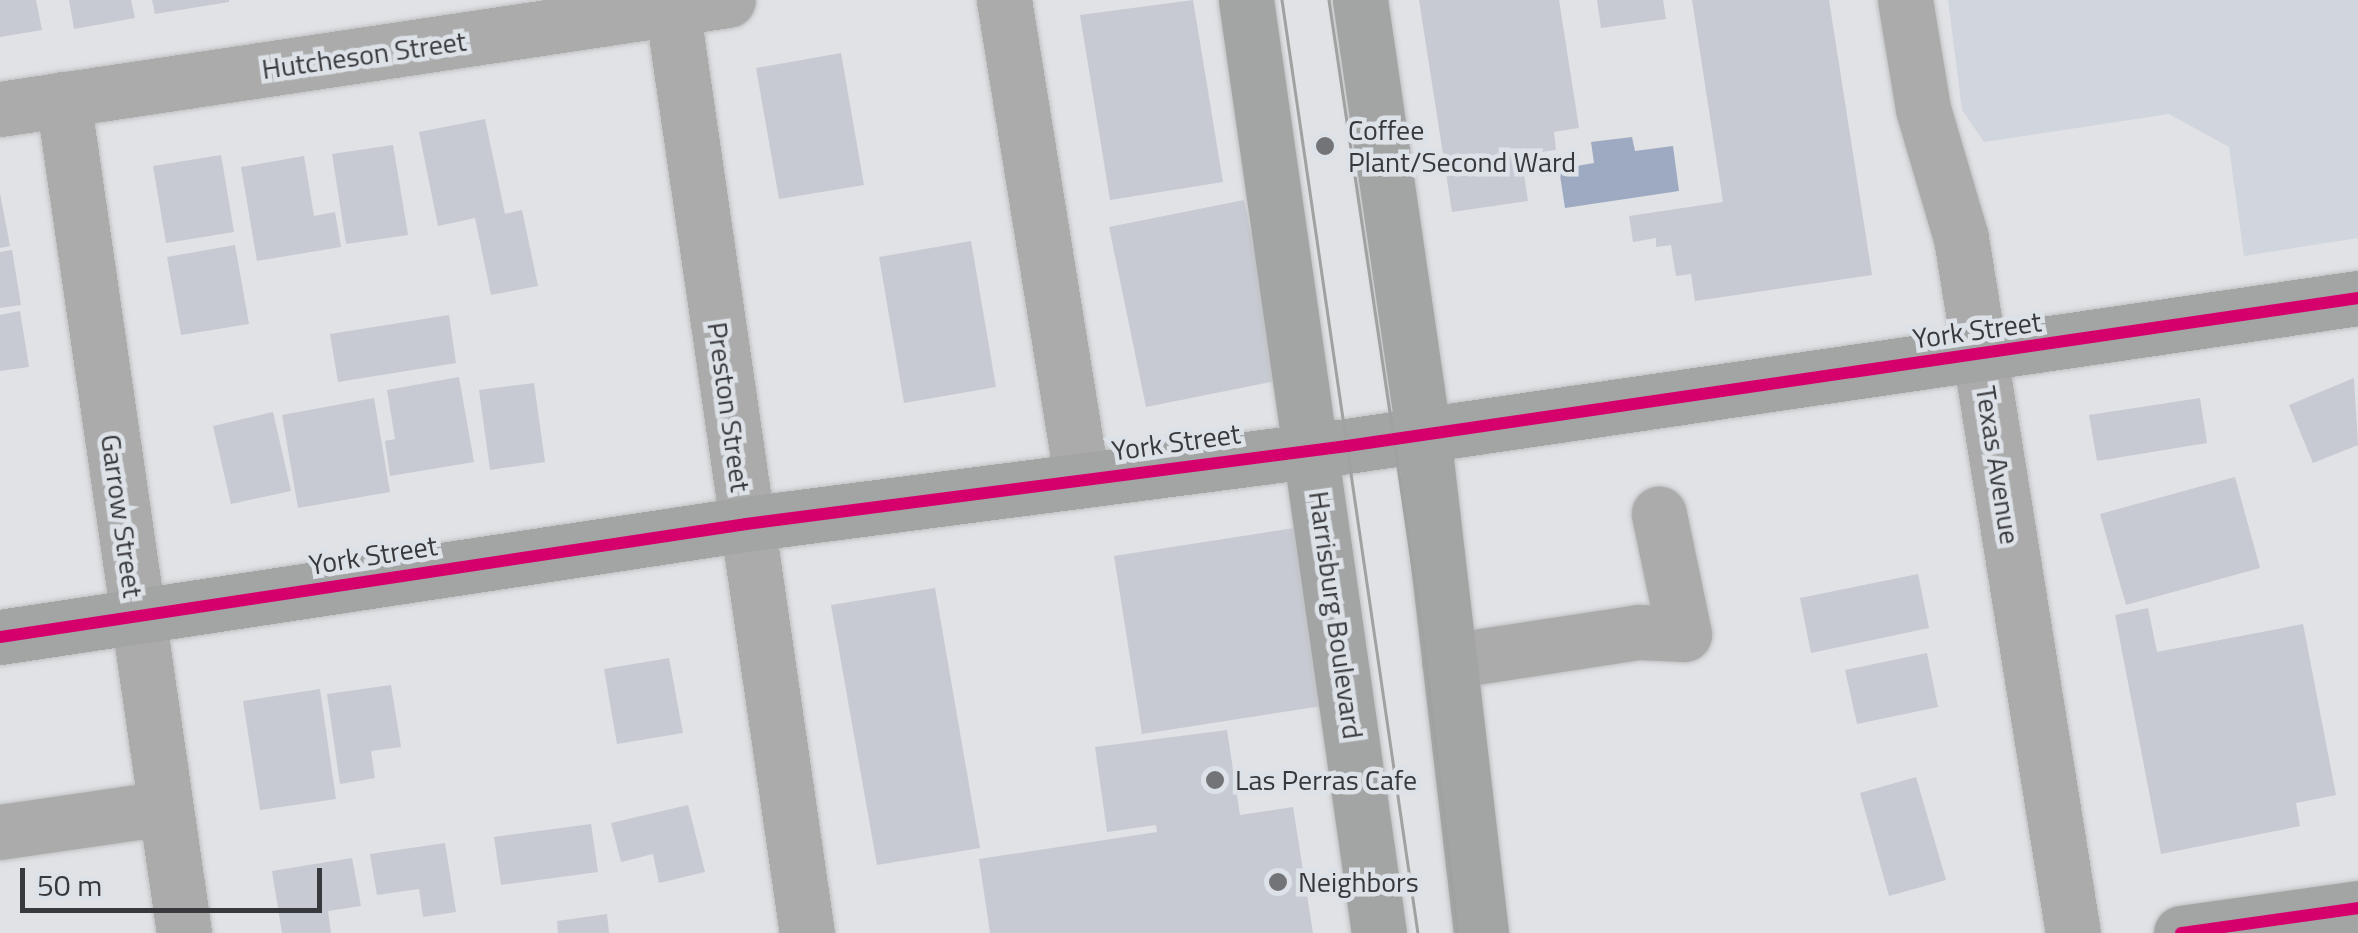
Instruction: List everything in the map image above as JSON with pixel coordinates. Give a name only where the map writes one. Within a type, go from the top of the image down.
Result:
[{"type":"main road","name":"Harrisburg Boulevard","points":[[1246,0],[1314,449],[1379,933]]},
{"type":"main road","points":[[1360,0],[1423,434],[1480,933]]},
{"type":"main road","name":"York Street","points":[[0,637],[746,524],[1980,356],[2358,298]]},
{"type":"main road","points":[[2181,933],[2358,908]]},
{"type":"street","name":"Hutcheson Street","points":[[0,109],[672,5],[728,0]]},
{"type":"street","points":[[1004,0],[1082,480]]},
{"type":"street","name":"Texas Avenue","points":[[1904,0],[1923,110],[1961,238],[2073,933]]},
{"type":"street","name":"Preston Street","points":[[672,5],[808,933]]},
{"type":"street","name":"Garrow Street","points":[[63,100],[184,933]]},
{"type":"street","points":[[1449,660],[1638,632],[1684,634],[1660,514]]},
{"type":"street","points":[[0,832],[165,808]]},
{"type":"shaded area","points":[[1948,0],[2358,0],[2358,238],[2244,256],[2229,147],[2169,114],[1984,142],[1962,110]]},
{"type":"water","points":[[1632,137],[1635,151],[1673,146],[1679,191],[1565,208],[1559,169],[1594,163],[1591,142]]},
{"type":"building","points":[[0,0],[36,0],[42,30],[0,37]]},
{"type":"building","points":[[69,0],[131,0],[135,18],[74,29]]},
{"type":"building","points":[[152,0],[229,0],[229,2],[155,14]]},
{"type":"building","points":[[1193,0],[1223,182],[1110,200],[1080,15]]},
{"type":"building","points":[[1419,0],[1559,0],[1579,128],[1554,132],[1556,150],[1521,155],[1528,201],[1452,212]]},
{"type":"building","points":[[1597,0],[1663,0],[1666,19],[1601,28]]},
{"type":"building","points":[[1692,0],[1829,0],[1872,275],[1695,301],[1691,274],[1676,276],[1671,245],[1656,247],[1656,238],[1633,242],[1629,216],[1723,202]]},
{"type":"building","points":[[841,53],[864,185],[779,199],[756,68]]},
{"type":"building","points":[[485,119],[505,214],[522,210],[538,286],[491,295],[475,218],[438,226],[419,132]]},
{"type":"building","points":[[393,145],[408,235],[346,244],[332,154]]},
{"type":"building","points":[[221,155],[234,232],[166,243],[153,166]]},
{"type":"building","points":[[304,156],[314,216],[335,212],[341,247],[257,261],[241,167]]},
{"type":"building","points":[[0,193],[10,246],[0,248]]},
{"type":"building","points":[[1244,200],[1281,380],[1146,407],[1109,227]]},
{"type":"building","points":[[971,241],[996,387],[904,403],[879,257]]},
{"type":"building","points":[[235,245],[249,324],[181,335],[167,257]]},
{"type":"building","points":[[12,250],[21,305],[0,308],[0,252]]},
{"type":"building","points":[[20,311],[29,367],[0,371],[0,315]]},
{"type":"building","points":[[449,315],[456,363],[338,382],[330,334]]},
{"type":"building","points":[[459,377],[474,462],[390,476],[385,441],[395,439],[387,390]]},
{"type":"building","points":[[2354,378],[2358,445],[2313,463],[2289,405]]},
{"type":"building","points":[[534,383],[545,462],[490,470],[479,390]]},
{"type":"building","points":[[374,398],[390,492],[298,508],[282,415]]},
{"type":"building","points":[[2200,398],[2207,443],[2097,461],[2089,415]]},
{"type":"building","points":[[273,412],[291,491],[231,504],[213,426]]},
{"type":"building","points":[[2235,477],[2260,568],[2126,605],[2100,514]]},
{"type":"building","points":[[1294,528],[1322,706],[1142,734],[1114,556]]},
{"type":"building","points":[[1918,574],[1929,628],[1811,653],[1800,598]]},
{"type":"building","points":[[935,588],[980,848],[877,865],[831,605]]},
{"type":"building","points":[[2148,608],[2157,652],[2303,624],[2336,795],[2296,803],[2300,826],[2161,854],[2115,615]]},
{"type":"building","points":[[1927,653],[1938,707],[1857,724],[1845,670]]},
{"type":"building","points":[[669,658],[683,733],[617,744],[604,669]]},
{"type":"building","points":[[391,685],[401,747],[371,751],[375,778],[340,784],[327,694]]},
{"type":"building","points":[[320,689],[336,799],[260,810],[243,701]]},
{"type":"building","points":[[1227,730],[1240,815],[1293,807],[1313,933],[990,933],[979,859],[1157,832],[1156,825],[1107,832],[1095,747]]},
{"type":"building","points":[[1916,777],[1946,880],[1889,896],[1860,793]]},
{"type":"building","points":[[688,805],[705,872],[659,883],[653,854],[621,862],[611,823]]},
{"type":"building","points":[[591,824],[598,872],[501,885],[494,837]]},
{"type":"building","points":[[445,843],[456,912],[423,917],[419,889],[377,895],[370,854]]},
{"type":"building","points":[[352,858],[361,906],[328,911],[331,933],[282,933],[272,871]]},
{"type":"building","points":[[607,914],[609,933],[558,933],[557,921]]},
{"type":"tram line","points":[[1282,0],[1418,933]]},
{"type":"tram line","points":[[1329,0],[1423,636],[1458,933]]},
{"type":"cycle path","points":[[0,637],[746,524],[1347,446],[2358,298]]},
{"type":"cycle path","points":[[2181,933],[2358,908]]},
{"type":"place","name":"Coffee Plant/Second Ward","points":[[1325,146]]},
{"type":"place","name":"Las Perras Cafe","points":[[1215,780]]},
{"type":"place","name":"Neighbors","points":[[1278,882]]}]
